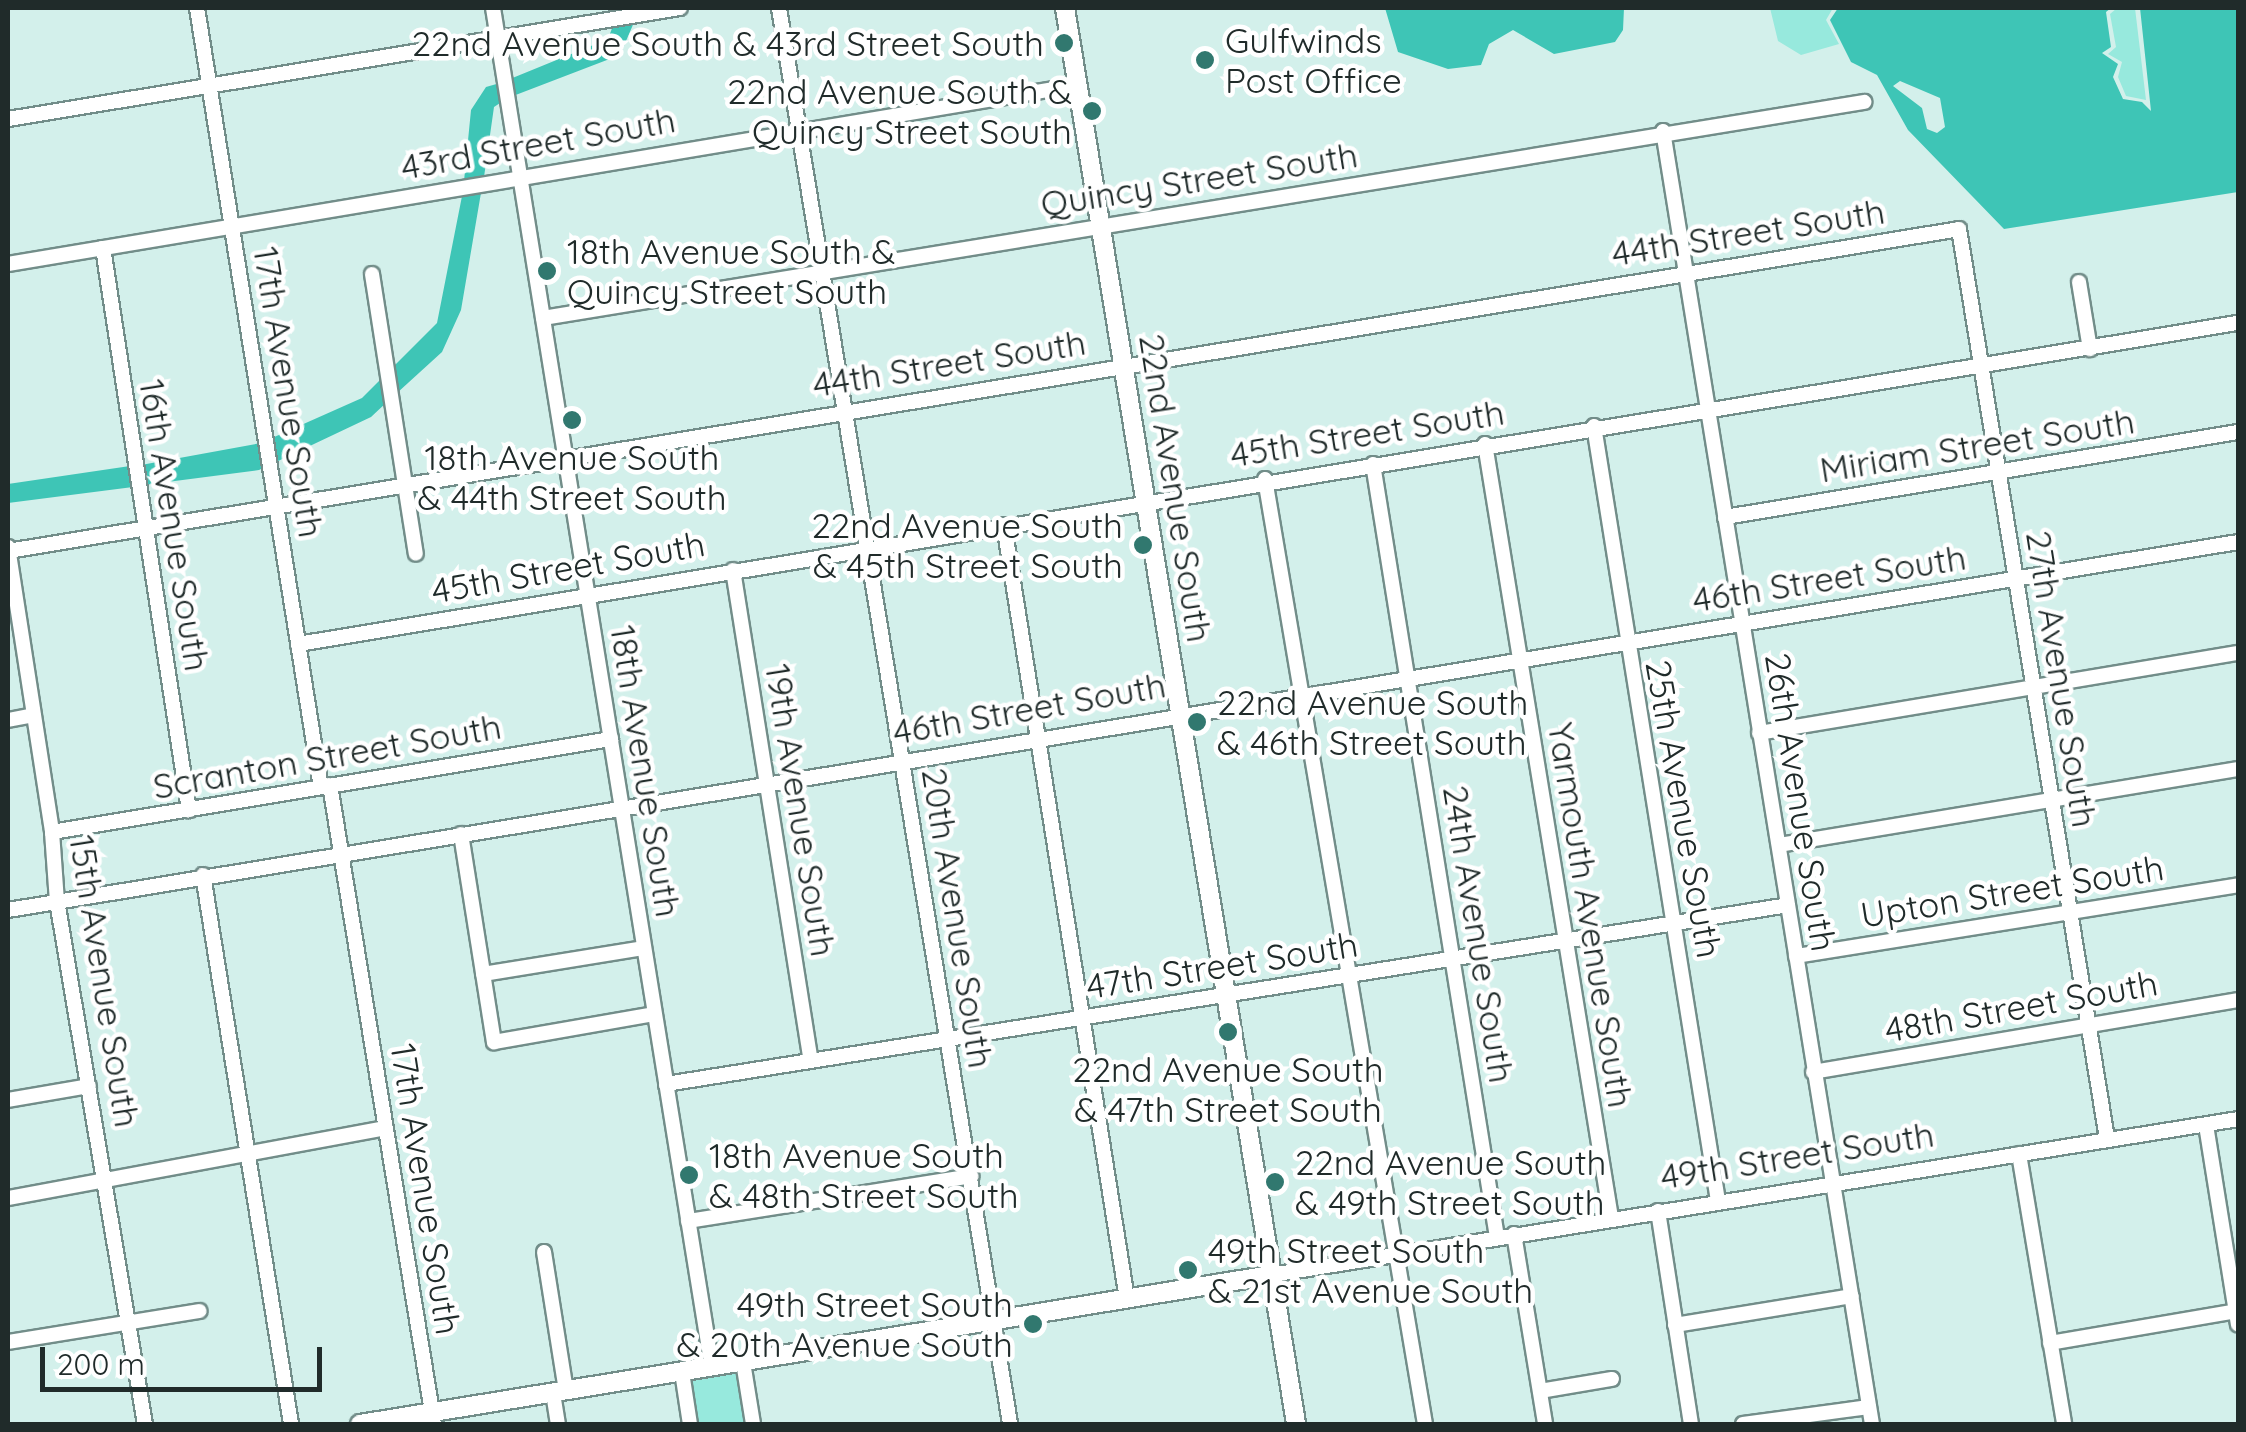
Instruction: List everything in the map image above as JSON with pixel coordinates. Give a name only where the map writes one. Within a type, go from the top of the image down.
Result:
[{"type":"main road","name":"22nd Avenue South","points":[[1066,8],[1296,1424]]},
{"type":"main road","name":"49th Street South","points":[[360,1424],[433,1419],[559,1392],[1271,1275]]},
{"type":"street","name":"17th Avenue South","points":[[197,8],[298,644],[341,856],[433,1419]]},
{"type":"street","name":"18th Avenue South","points":[[493,8],[712,1367]]},
{"type":"street","points":[[8,119],[680,8]]},
{"type":"street","name":"20th Avenue South","points":[[779,8],[1010,1424]]},
{"type":"street","name":"43rd Street South","points":[[8,264],[1078,85]]},
{"type":"street","name":"Quincy Street South","points":[[543,318],[1662,131],[1864,102]]},
{"type":"street","name":"26th Avenue South","points":[[1662,131],[1872,1424]]},
{"type":"street","name":"44th Street South","points":[[8,549],[1959,229]]},
{"type":"street","name":"27th Avenue South","points":[[1959,229],[2107,1139]]},
{"type":"street","name":"16th Avenue South","points":[[102,248],[189,810]]},
{"type":"street","points":[[372,274],[416,554]]},
{"type":"street","points":[[2079,282],[2090,349]]},
{"type":"street","name":"45th Street South","points":[[298,644],[1265,480],[2238,323]]},
{"type":"street","name":"25th Avenue South","points":[[1594,426],[1718,1202]]},
{"type":"street","name":"Miriam Street South","points":[[1724,517],[2238,432]]},
{"type":"street","name":"Yarmouth Avenue South","points":[[1485,444],[1611,1218]]},
{"type":"street","name":"24th Avenue South","points":[[1373,464],[1498,1236]]},
{"type":"street","points":[[1265,480],[1389,1239],[1398,1254],[1425,1424]]},
{"type":"street","points":[[1004,524],[1127,1299]]},
{"type":"street","name":"46th Street South","points":[[8,910],[1180,713],[2238,542]]},
{"type":"street","name":"15th Avenue South","points":[[8,549],[52,832],[56,901],[145,1424]]},
{"type":"street","name":"19th Avenue South","points":[[733,570],[811,1060]]},
{"type":"street","points":[[1760,732],[2238,653]]},
{"type":"street","points":[[8,720],[34,715]]},
{"type":"street","name":"Scranton Street South","points":[[52,832],[611,739]]},
{"type":"street","points":[[1779,845],[2238,769]]},
{"type":"street","points":[[461,834],[494,1042],[654,1014]]},
{"type":"street","points":[[204,875],[291,1424]]},
{"type":"street","name":"Upton Street South","points":[[1796,956],[2238,884]]},
{"type":"street","name":"47th Street South","points":[[666,1084],[1788,905]]},
{"type":"street","points":[[484,974],[643,948]]},
{"type":"street","name":"48th Street South","points":[[1813,1072],[2238,1000]]},
{"type":"street","points":[[8,1100],[88,1086]]},
{"type":"street","name":"49th Street South","points":[[1271,1275],[2238,1119]]},
{"type":"street","points":[[2050,1344],[2238,1316],[2206,1124]]},
{"type":"street","points":[[8,1198],[386,1128]]},
{"type":"street","points":[[2019,1154],[2064,1424]]},
{"type":"street","points":[[688,1221],[971,1176]]},
{"type":"street","points":[[1658,1211],[1690,1424]]},
{"type":"street","points":[[1514,1234],[1544,1424]]},
{"type":"street","points":[[544,1252],[559,1392],[558,1424]]},
{"type":"street","points":[[1675,1325],[1852,1296]]},
{"type":"street","points":[[8,1342],[200,1311]]},
{"type":"street","points":[[743,1362],[754,1424]]},
{"type":"street","points":[[682,1372],[690,1424]]},
{"type":"street","points":[[1540,1391],[1612,1379]]},
{"type":"street","points":[[1743,1424],[1869,1406]]},
{"type":"shaded area","points":[[1385,8],[1624,8],[1623,30],[1615,42],[1554,54],[1513,30],[1489,44],[1481,65],[1448,69],[1398,52]]},
{"type":"shaded area","points":[[1770,8],[1833,8],[1826,20],[1839,44],[1801,55],[1778,41]]},
{"type":"shaded area","points":[[1838,8],[2111,8],[2106,12],[2111,47],[2102,53],[2118,64],[2113,77],[2123,99],[2142,102],[2151,111],[2140,8],[2238,8],[2238,192],[2004,229],[1908,130],[1877,75],[1851,62],[1830,20]],"holes":[[[1900,81],[1940,98],[1945,127],[1937,133],[1927,129],[1922,108],[1893,86]]]},
{"type":"shaded area","points":[[2117,8],[2135,8],[2146,100],[2126,96],[2118,77],[2122,62],[2108,54],[2116,47],[2110,14]]},
{"type":"shaded area","points":[[635,20],[620,55],[513,96],[510,79],[608,39],[614,23]]},
{"type":"shaded area","points":[[500,83],[503,101],[494,107],[484,177],[464,181],[471,110],[486,87]]},
{"type":"shaded area","points":[[482,187],[461,310],[442,352],[397,393],[393,367],[437,323],[463,191]]},
{"type":"shaded area","points":[[383,377],[387,402],[371,417],[276,462],[272,438],[362,398]]},
{"type":"shaded area","points":[[261,443],[265,467],[259,470],[144,485],[141,465]]},
{"type":"shaded area","points":[[130,466],[133,487],[8,503],[8,484]]},
{"type":"shaded area","points":[[732,1369],[739,1372],[748,1424],[696,1424],[692,1379]]},
{"type":"place","name":"22nd Avenue South & 43rd Street South","points":[[1064,43]]},
{"type":"place","name":"Gulfwinds Post Office","points":[[1205,60]]},
{"type":"place","name":"22nd Avenue South & Quincy Street South","points":[[1092,111]]},
{"type":"place","name":"18th Avenue South & Quincy Street South","points":[[547,271]]},
{"type":"place","name":"18th Avenue South & 44th Street South","points":[[572,420]]},
{"type":"place","name":"22nd Avenue South & 45th Street South","points":[[1143,545]]},
{"type":"place","name":"22nd Avenue South & 46th Street South","points":[[1197,722]]},
{"type":"place","name":"22nd Avenue South & 47th Street South","points":[[1228,1032]]},
{"type":"place","name":"18th Avenue South & 48th Street South","points":[[689,1175]]},
{"type":"place","name":"22nd Avenue South & 49th Street South","points":[[1275,1182]]},
{"type":"place","name":"49th Street South & 21st Avenue South","points":[[1188,1270]]},
{"type":"place","name":"49th Street South & 20th Avenue South","points":[[1033,1324]]}]
